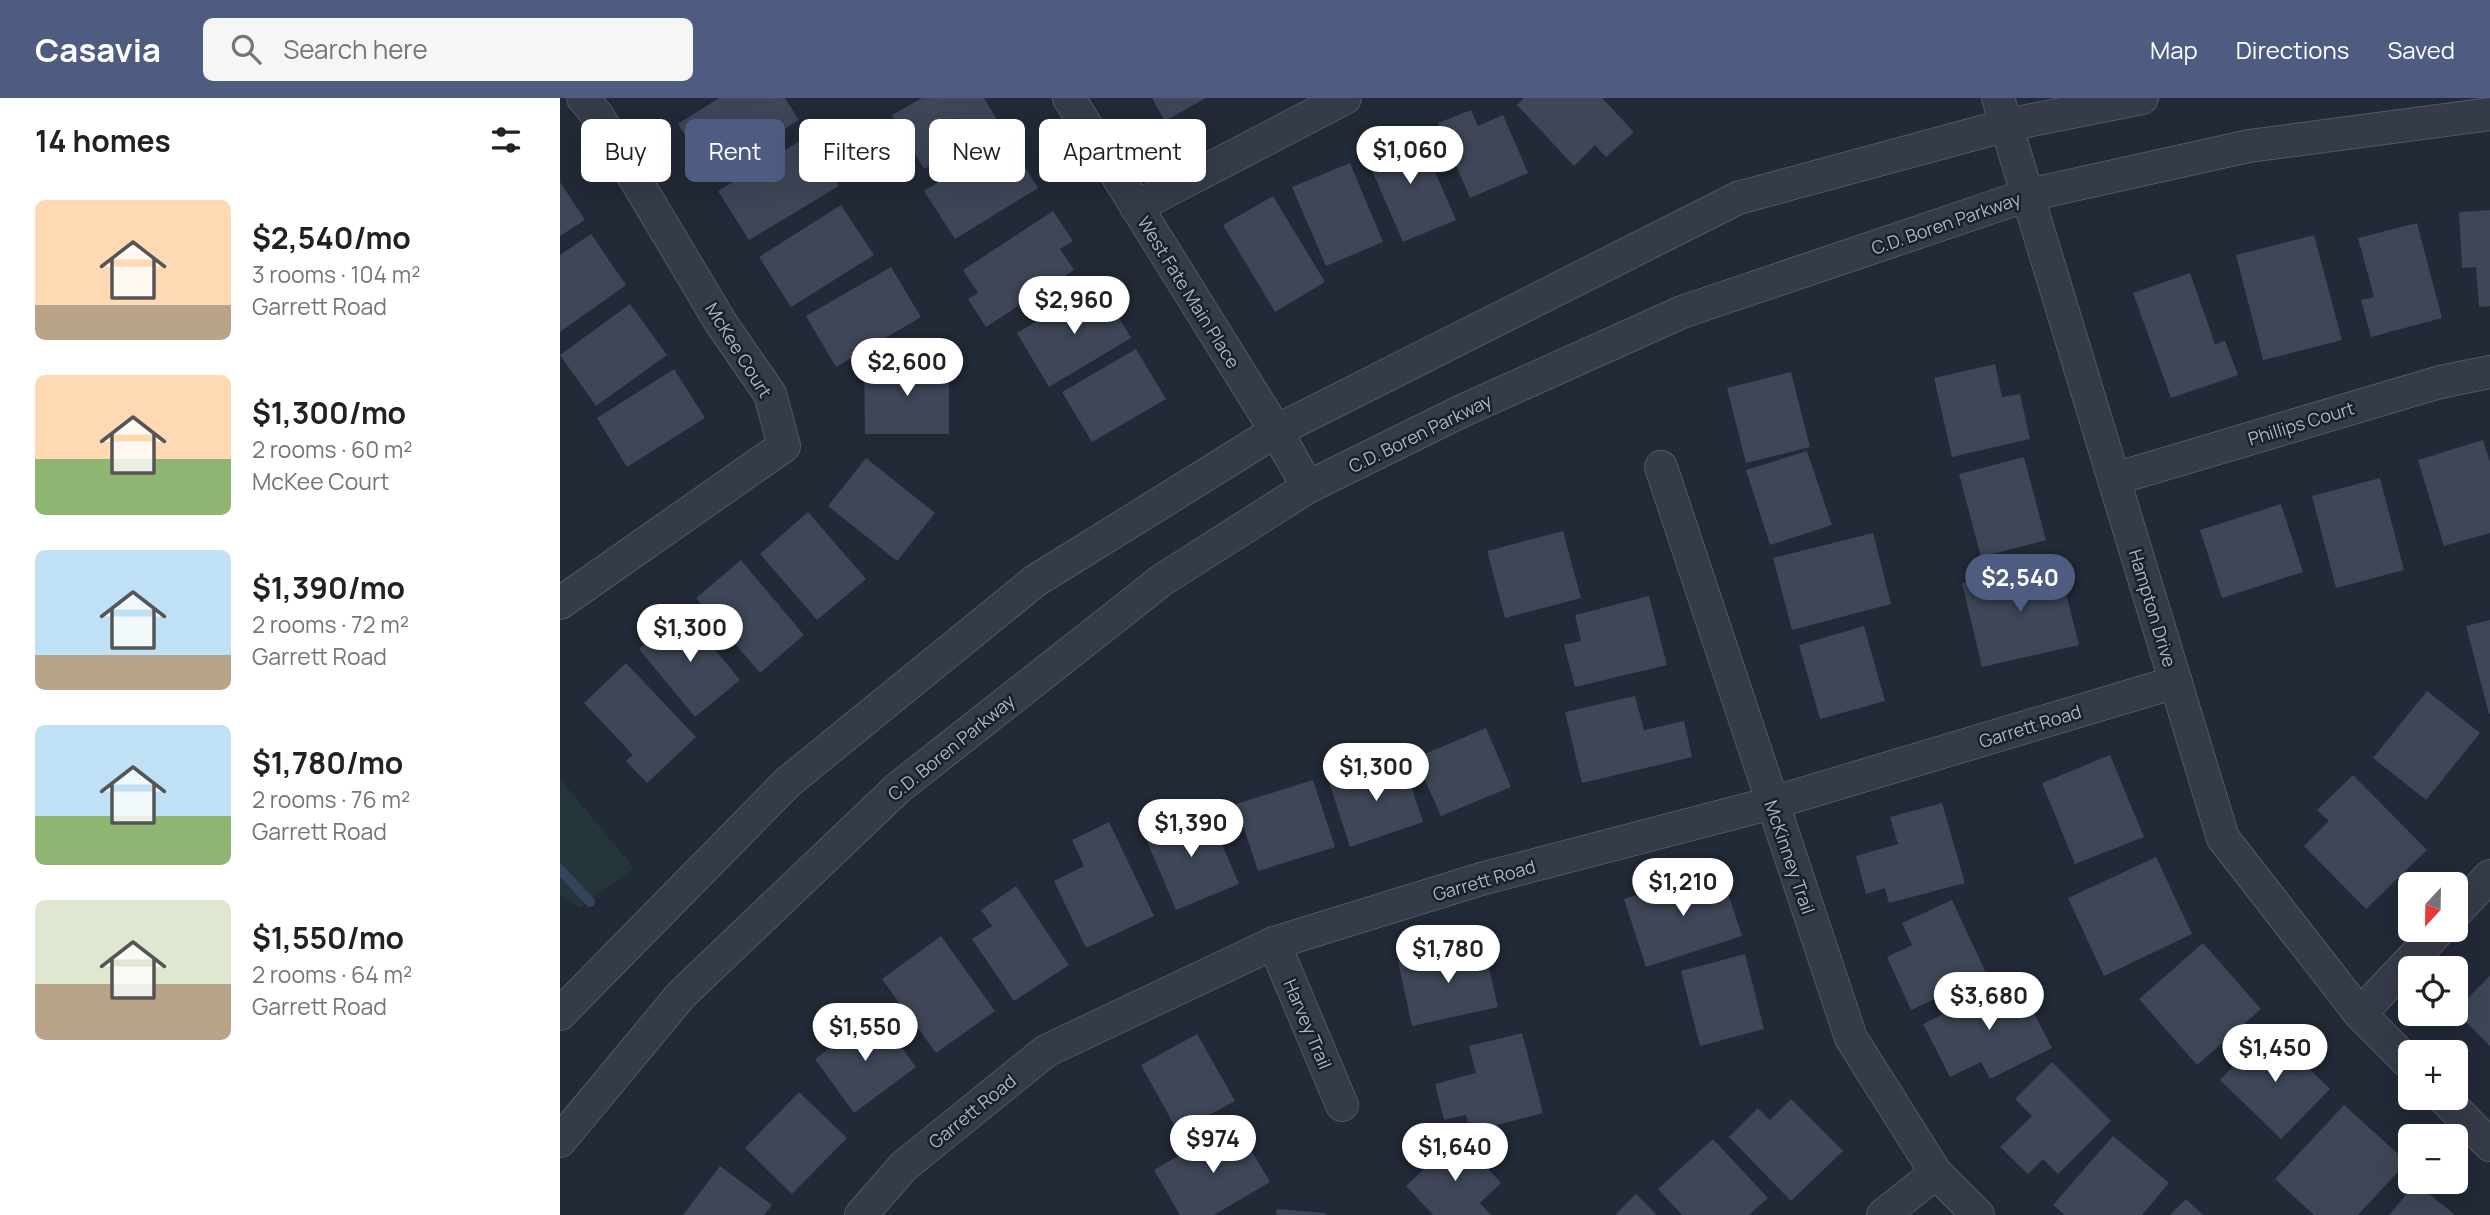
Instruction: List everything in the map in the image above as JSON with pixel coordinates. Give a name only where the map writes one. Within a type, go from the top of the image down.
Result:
[{"type":"street","name":"McKee Court","points":[[560,603],[784,446],[770,394],[721,323],[597,116],[583,98]]},
{"type":"street","name":"West Fate Main Place","points":[[1069,98],[1308,487]]},
{"type":"street","points":[[1136,207],[1345,98]]},
{"type":"street","points":[[560,1014],[788,782],[1035,581],[1276,431],[1738,198],[2003,111],[2142,98]]},
{"type":"street","name":"Hampton Drive","points":[[2003,111],[2223,838],[2360,1014],[2398,1052]]},
{"type":"street","name":"C.D. Boren Parkway","points":[[560,1141],[681,995],[898,788],[1162,580],[1308,487],[1464,410],[1682,312],[2028,195],[2249,146],[2490,114]]},
{"type":"street","name":"Phillips Court","points":[[2114,479],[2440,382],[2490,372]]},
{"type":"street","name":"McKinney Trail","points":[[1661,467],[1851,1038],[1936,1173],[1978,1215]]},
{"type":"street","name":"Garrett Road","points":[[861,1215],[904,1166],[1046,1051],[1275,943],[1481,879],[1772,803],[2176,682]]},
{"type":"street","points":[[2468,899],[2490,876]]},
{"type":"street","points":[[2360,1014],[2428,942]]},
{"type":"street","name":"Harvey Trail","points":[[1275,943],[1342,1105]]},
{"type":"street","points":[[2456,1110],[2490,1145]]},
{"type":"street","points":[[1883,1215],[1936,1173]]},
{"type":"shaded area","points":[[560,779],[634,868],[580,908],[560,896]]},
{"type":"building","points":[[719,98],[785,98],[799,120],[785,128],[785,119],[686,119]]},
{"type":"building","points":[[922,98],[984,98],[996,119],[929,119],[929,166],[924,169],[915,154],[915,119],[894,119],[892,115]]},
{"type":"building","points":[[1152,98],[1206,98],[1169,119],[1164,119]]},
{"type":"building","points":[[1524,98],[1602,98],[1634,132],[1606,157],[1595,145],[1574,166],[1517,105]]},
{"type":"building","points":[[1471,110],[1478,126],[1503,115],[1528,173],[1470,198],[1438,123]]},
{"type":"building","points":[[685,120],[685,135],[678,124]]},
{"type":"building","points":[[1417,130],[1456,220],[1403,242],[1364,152]]},
{"type":"building","points":[[799,142],[799,182],[837,182],[839,186],[749,240],[718,191],[733,182],[785,182],[785,150]]},
{"type":"building","points":[[1350,163],[1383,242],[1326,266],[1292,187]]},
{"type":"building","points":[[1025,167],[1038,188],[955,239],[924,191],[939,182],[1025,182]]},
{"type":"building","points":[[560,182],[585,220],[560,236]]},
{"type":"building","points":[[1273,196],[1325,282],[1275,312],[1223,225]]},
{"type":"building","points":[[841,205],[874,255],[791,307],[759,257]]},
{"type":"building","points":[[2490,210],[2490,306],[2479,307],[2476,267],[2462,268],[2459,212]]},
{"type":"building","points":[[1053,211],[1073,241],[1060,249],[1074,270],[986,327],[968,299],[978,293],[963,270]]},
{"type":"building","points":[[2417,223],[2442,318],[2371,337],[2361,300],[2374,297],[2358,238]]},
{"type":"building","points":[[591,234],[626,285],[560,332],[560,255]]},
{"type":"building","points":[[2314,235],[2342,340],[2263,360],[2236,255]]},
{"type":"building","points":[[891,267],[921,317],[836,367],[806,316]]},
{"type":"building","points":[[2190,273],[2215,344],[2225,341],[2238,375],[2171,398],[2133,293]]},
{"type":"building","points":[[1099,284],[1131,338],[1049,387],[1017,333]]},
{"type":"building","points":[[630,304],[667,355],[596,406],[560,355]]},
{"type":"building","points":[[1136,349],[1166,399],[1092,442],[1062,392]]},
{"type":"building","points":[[864,363],[949,363],[949,434],[865,434]]},
{"type":"building","points":[[1995,364],[2002,397],[2020,394],[2030,439],[1952,457],[1934,378]]},
{"type":"building","points":[[674,369],[705,418],[627,467],[597,418]]},
{"type":"building","points":[[1791,372],[1810,447],[1746,463],[1727,388]]},
{"type":"building","points":[[2483,440],[2490,462],[2490,533],[2444,546],[2418,460]]},
{"type":"building","points":[[1807,451],[1832,525],[1770,545],[1746,470]]},
{"type":"building","points":[[2024,457],[2046,540],[1981,557],[1959,474]]},
{"type":"building","points":[[866,458],[935,513],[897,561],[828,506]]},
{"type":"building","points":[[2380,478],[2404,570],[2336,588],[2312,496]]},
{"type":"building","points":[[2281,504],[2303,572],[2222,598],[2200,530]]},
{"type":"building","points":[[808,512],[866,579],[817,620],[760,554]]},
{"type":"building","points":[[1563,531],[1581,598],[1505,618],[1487,551]]},
{"type":"building","points":[[1873,533],[1891,604],[1792,630],[1773,558]]},
{"type":"building","points":[[741,560],[804,635],[760,673],[696,598]]},
{"type":"building","points":[[2058,561],[2079,645],[1982,667],[1962,583]]},
{"type":"building","points":[[1649,596],[1667,665],[1575,687],[1564,645],[1581,641],[1575,615]]},
{"type":"building","points":[[684,612],[740,680],[695,717],[639,649]]},
{"type":"building","points":[[2490,620],[2490,714],[2489,714],[2466,626]]},
{"type":"building","points":[[1864,626],[1885,701],[1820,719],[1799,645]]},
{"type":"building","points":[[626,663],[696,737],[647,783],[626,761],[633,755],[584,703]]},
{"type":"building","points":[[2427,691],[2480,733],[2426,800],[2373,758]]},
{"type":"building","points":[[1635,696],[1644,730],[1684,721],[1692,757],[1582,783],[1565,712]]},
{"type":"building","points":[[1486,728],[1511,787],[1441,816],[1415,758]]},
{"type":"building","points":[[2110,755],[2144,837],[2075,864],[2042,783]]},
{"type":"building","points":[[1402,759],[1423,822],[1350,847],[1329,782]]},
{"type":"building","points":[[2353,775],[2427,850],[2404,872],[2398,872],[2398,878],[2366,909],[2304,846],[2329,821],[2317,810]]},
{"type":"building","points":[[1313,780],[1335,847],[1258,871],[1236,804]]},
{"type":"building","points":[[1942,803],[1965,883],[1889,903],[1885,888],[1866,894],[1856,856],[1898,844],[1890,817]]},
{"type":"building","points":[[1206,807],[1239,884],[1176,910],[1144,834]]},
{"type":"building","points":[[1109,822],[1154,916],[1086,948],[1054,881],[1084,866],[1072,840]]},
{"type":"building","points":[[2156,857],[2192,934],[2104,976],[2068,898]]},
{"type":"building","points":[[1720,869],[1742,936],[1646,967],[1624,899]]},
{"type":"building","points":[[1016,886],[1069,965],[1014,1001],[972,939],[992,926],[981,910]]},
{"type":"building","points":[[1952,900],[1987,975],[1911,1010],[1887,957],[1912,945],[1902,923]]},
{"type":"building","points":[[941,936],[995,1011],[936,1053],[882,979]]},
{"type":"building","points":[[1483,943],[1498,1007],[1412,1026],[1398,962]]},
{"type":"building","points":[[2203,943],[2261,1009],[2197,1065],[2139,999]]},
{"type":"building","points":[[1745,954],[1764,1029],[1700,1046],[1681,971]]},
{"type":"building","points":[[2490,976],[2490,1046],[2468,1024],[2468,998]]},
{"type":"building","points":[[2016,978],[2052,1048],[1990,1079],[1981,1062],[1950,1077],[1923,1024]]},
{"type":"building","points":[[877,1014],[916,1067],[854,1113],[815,1059]]},
{"type":"building","points":[[2269,1029],[2330,1089],[2281,1139],[2220,1080]]},
{"type":"building","points":[[1522,1033],[1543,1113],[1470,1132],[1466,1115],[1444,1120],[1435,1084],[1476,1073],[1469,1046]]},
{"type":"building","points":[[1197,1034],[1235,1101],[1178,1132],[1141,1065]]},
{"type":"building","points":[[2052,1062],[2111,1121],[2058,1174],[2043,1159],[2028,1174],[2000,1147],[2032,1116],[2015,1099]]},
{"type":"building","points":[[799,1092],[847,1138],[792,1194],[745,1148]]},
{"type":"building","points":[[1791,1099],[1843,1151],[1791,1201],[1729,1137],[1758,1108],[1770,1120]]},
{"type":"building","points":[[2344,1105],[2398,1154],[2398,1172],[2358,1215],[2314,1215],[2275,1179]]},
{"type":"building","points":[[1235,1123],[1270,1182],[1214,1215],[1180,1215],[1154,1170]]},
{"type":"building","points":[[2113,1136],[2169,1183],[2142,1215],[2065,1215],[2053,1205]]},
{"type":"building","points":[[1458,1137],[1501,1183],[1480,1203],[1491,1215],[1433,1215],[1406,1186]]},
{"type":"building","points":[[1713,1139],[1768,1198],[1749,1215],[1682,1215],[1658,1189]]},
{"type":"building","points":[[720,1166],[772,1205],[764,1215],[683,1215]]},
{"type":"building","points":[[1636,1194],[1657,1215],[1615,1215]]},
{"type":"building","points":[[2407,1194],[2429,1194],[2455,1215],[2389,1215]]},
{"type":"building","points":[[2186,1199],[2203,1215],[2170,1215]]},
{"type":"building","points":[[1277,1209],[1325,1213],[1325,1215],[1276,1215]]},
{"type":"waterway","points":[[560,869],[590,902]]}]
